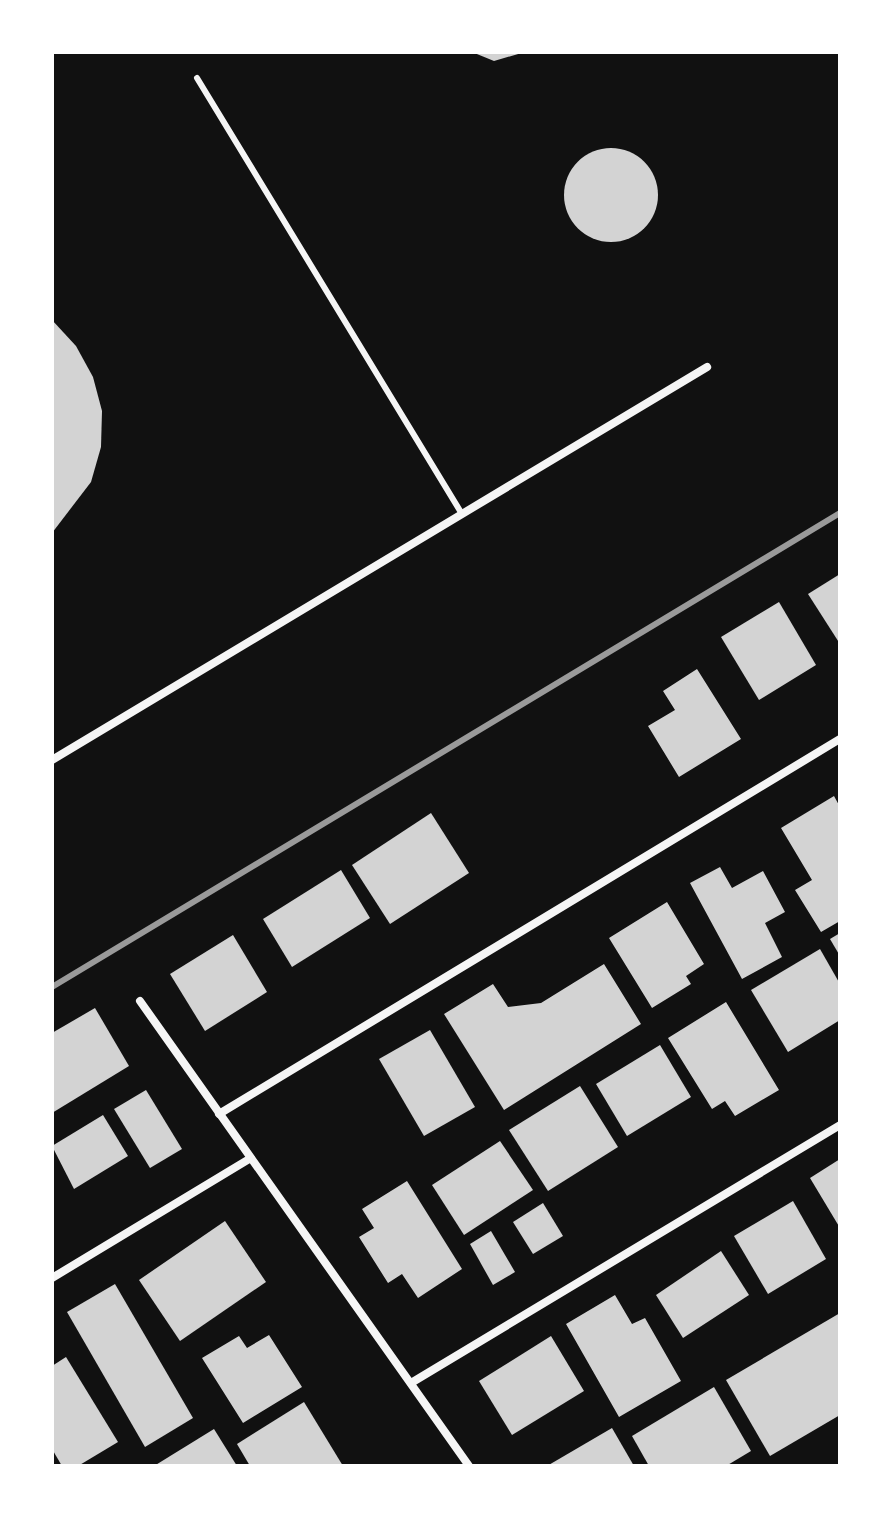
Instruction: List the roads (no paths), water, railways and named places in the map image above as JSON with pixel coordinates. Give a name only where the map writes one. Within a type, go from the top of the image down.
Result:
[{"type":"street","points":[[52,760],[707,367]]},
{"type":"street","points":[[219,1114],[840,739]]},
{"type":"street","points":[[140,1001],[469,1466]]},
{"type":"street","points":[[411,1383],[840,1125]]},
{"type":"street","points":[[52,1278],[251,1158]]},
{"type":"lane","points":[[197,78],[462,514]]},
{"type":"railway","points":[[52,987],[840,513]]}]
